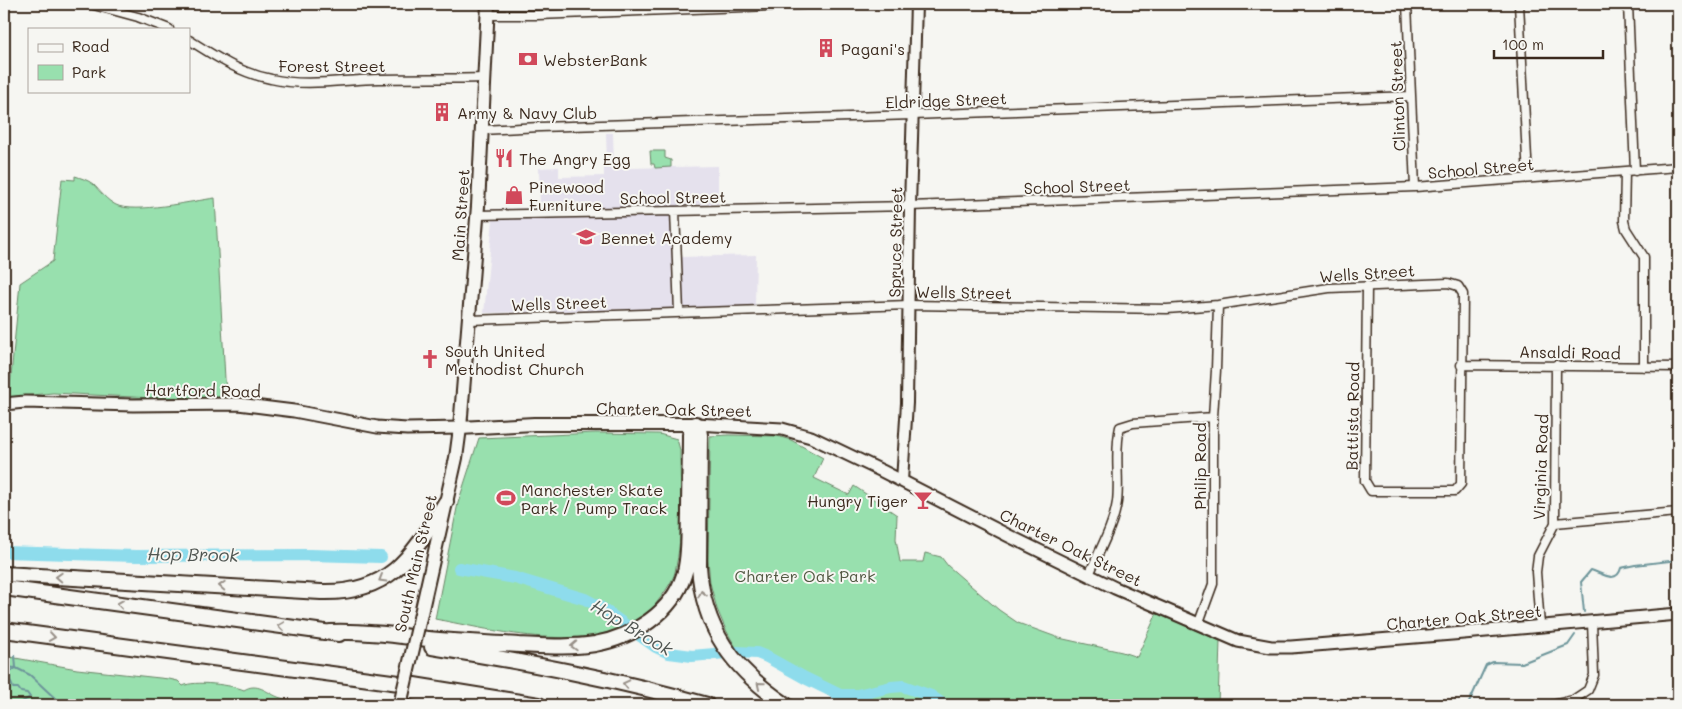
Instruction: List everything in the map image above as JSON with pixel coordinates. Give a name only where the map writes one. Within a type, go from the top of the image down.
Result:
[{"type":"highway","points":[[330,632],[371,632],[466,642],[559,646],[594,644],[621,636],[647,623],[671,599],[678,589],[684,574],[688,552],[690,435],[696,424],[700,435],[698,552],[700,578],[706,608],[719,639],[737,663],[760,686],[786,705]]},
{"type":"highway","points":[[4,574],[321,592],[350,591],[377,581],[403,564],[417,547],[446,502]]},
{"type":"highway","points":[[4,588],[330,632],[543,666],[638,687],[707,705]]},
{"type":"highway","points":[[4,630],[461,692],[539,705]]},
{"type":"highway","points":[[331,674],[364,684],[423,695],[456,705]]},
{"type":"main road","name":"Main Street","points":[[460,428],[477,215],[486,78],[488,10]]},
{"type":"main road","name":"Hartford Road","points":[[4,404],[33,402],[133,405],[238,404],[294,411],[348,423],[387,428],[421,430],[460,428]]},
{"type":"main road","name":"Charter Oak Street","points":[[460,428],[564,424],[696,424],[760,427],[798,433],[902,481],[1089,575],[1198,625],[1238,641],[1271,647],[1385,640],[1678,614]]},
{"type":"main road","name":"South Main Street","points":[[400,705],[456,458],[460,428]]},
{"type":"street","points":[[94,4],[138,17],[166,28]]},
{"type":"street","points":[[488,10],[512,16],[679,7],[819,4]]},
{"type":"street","name":"Spruce Street","points":[[902,481],[907,403],[916,4]]},
{"type":"street","name":"Clinton Street","points":[[1407,4],[1415,187]]},
{"type":"street","points":[[1519,4],[1528,178]]},
{"type":"street","points":[[1628,4],[1635,171]]},
{"type":"street","name":"Forest Street","points":[[190,41],[239,70],[283,81],[486,78]]},
{"type":"street","name":"Eldridge Street","points":[[482,130],[1411,96]]},
{"type":"street","name":"School Street","points":[[477,215],[910,206],[1415,187],[1678,167]]},
{"type":"street","points":[[1624,172],[1624,220],[1626,229],[1644,257],[1644,367]]},
{"type":"street","points":[[675,211],[679,312]]},
{"type":"street","name":"Wells Street","points":[[468,320],[909,305],[1167,308],[1218,305],[1329,288],[1448,283],[1458,286]]},
{"type":"street","name":"Battista Road","points":[[1367,286],[1365,481],[1371,491],[1456,491],[1461,484],[1463,294],[1458,286]]},
{"type":"street","name":"Philip Road","points":[[1198,625],[1213,584],[1213,417],[1218,305]]},
{"type":"street","name":"Ansaldi Road","points":[[1461,365],[1678,367]]},
{"type":"street","name":"Virginia Road","points":[[1540,626],[1536,572],[1538,556],[1555,523],[1556,365]]},
{"type":"street","points":[[1089,575],[1112,521],[1117,502],[1117,441],[1120,427],[1133,423],[1213,417]]},
{"type":"street","points":[[1555,523],[1678,512]]},
{"type":"street","points":[[1552,705],[1574,700],[1588,690],[1594,675],[1592,622]]},
{"type":"shaded area","name":"Bennet Academy","points":[[606,133],[613,133],[614,166],[628,166],[629,168],[718,166],[718,204],[680,205],[681,257],[756,255],[755,306],[484,313],[494,209],[540,208],[539,168],[559,167],[559,177],[604,176],[604,166],[607,166]]},
{"type":"green space","points":[[650,151],[665,151],[665,158],[671,160],[671,167],[655,168],[654,164],[651,164]]},
{"type":"green space","points":[[75,176],[93,184],[109,201],[125,207],[149,208],[215,198],[226,397],[153,398],[53,393],[9,397],[20,283],[53,261],[62,179],[75,180]]},
{"type":"green space","points":[[596,433],[659,434],[677,439],[680,450],[681,496],[681,527],[678,557],[672,579],[651,611],[623,627],[598,635],[571,637],[514,634],[435,619],[458,503],[479,438]]},
{"type":"green space","name":"Charter Oak Park","points":[[710,436],[777,436],[791,440],[823,458],[814,478],[849,495],[854,486],[897,515],[896,539],[900,562],[923,562],[925,553],[941,557],[948,566],[999,610],[1018,623],[1059,638],[1137,657],[1157,613],[1220,641],[1218,705],[845,705],[780,664],[739,653],[717,609],[710,583],[708,559]]},
{"type":"green space","points":[[4,656],[77,669],[169,679],[178,681],[183,686],[204,683],[244,690],[257,687],[302,705],[4,705]]},
{"type":"waterway","name":"Hop Brook","points":[[4,552],[136,556],[310,555],[381,557]]},
{"type":"waterway","points":[[1584,612],[1581,582],[1591,570],[1612,577],[1616,576],[1621,568],[1678,560]]},
{"type":"waterway","name":"Hop Brook","points":[[459,568],[515,578],[585,599],[600,607],[656,647],[669,653],[692,656],[737,652],[757,653],[840,695],[857,695],[903,686],[931,696],[944,705]]},
{"type":"waterway","points":[[1468,705],[1486,665],[1493,662],[1522,663],[1568,645],[1575,635]]},
{"type":"waterway","points":[[15,655],[16,668],[30,675],[58,701],[69,704],[95,704],[127,699],[137,705]]},
{"type":"waterway","points":[[4,667],[16,668]]},
{"type":"waterway","points":[[16,668],[10,672],[13,688],[18,688],[30,697],[17,705]]},
{"type":"place","name":"Pagani's","points":[[826,48]]},
{"type":"place","name":"WebsterBank","points":[[528,59]]},
{"type":"place","name":"Army & Navy Club","points":[[442,112]]},
{"type":"place","name":"The Angry Egg","points":[[504,158]]},
{"type":"place","name":"Pinewood Furniture","points":[[514,195]]},
{"type":"place","name":"Bennet Academy","points":[[586,237]]},
{"type":"place","name":"South United Methodist Church","points":[[430,359]]},
{"type":"place","name":"Manchester Skate Park / Pump Track","points":[[506,498]]},
{"type":"place","name":"Hungry Tiger","points":[[923,500]]}]
